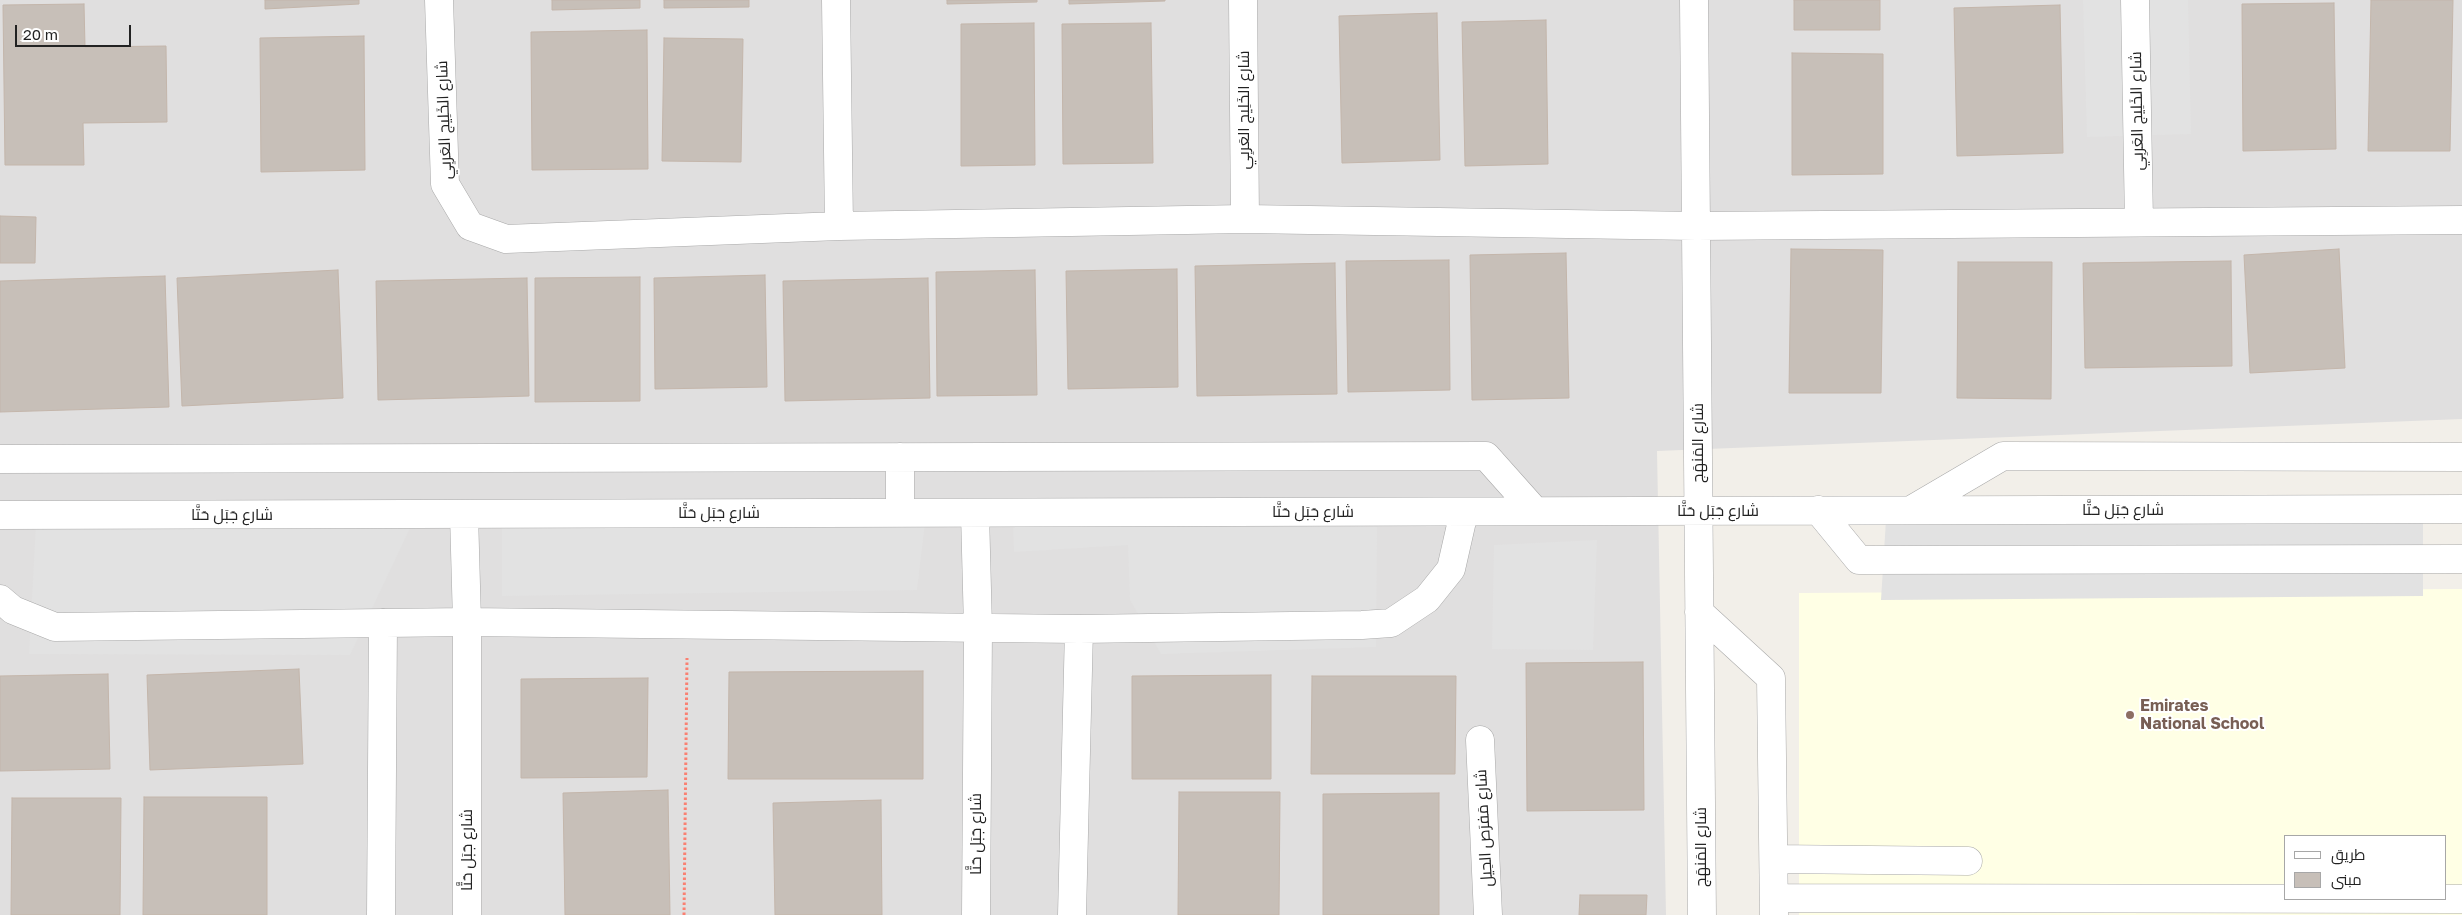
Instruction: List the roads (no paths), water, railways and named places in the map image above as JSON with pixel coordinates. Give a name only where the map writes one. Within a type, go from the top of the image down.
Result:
[{"type":"street","name":"شارع الخَلِيج العَربِي","points":[[440,0],[445,184],[470,226],[506,239],[839,226]]},
{"type":"street","points":[[836,0],[839,226],[1245,219],[1696,226],[2462,220]]},
{"type":"street","name":"شارع الخَلِيج العَربِي","points":[[1243,0],[1245,219]]},
{"type":"street","name":"شارع المَنهَج","points":[[1694,0],[1702,915]]},
{"type":"street","name":"شارع الخَلِيج العَربِي","points":[[2135,0],[2139,222]]},
{"type":"street","points":[[0,459],[1486,456],[1535,511]]},
{"type":"street","points":[[1911,510],[2003,456],[2462,457]]},
{"type":"street","points":[[900,457],[900,513]]},
{"type":"street","name":"شارع جَبَل حَتَّا","points":[[0,516],[2462,509]]},
{"type":"street","points":[[1818,510],[1859,560],[2462,559]]},
{"type":"street","points":[[0,599],[13,610],[55,627],[467,622],[1079,629],[1391,623],[1427,599],[1451,569],[1464,512]]},
{"type":"street","name":"شارع جَبَل حَتَّا","points":[[975,513],[978,628],[976,915]]},
{"type":"street","name":"شارع جَبَل حَتَّا","points":[[464,514],[467,622],[467,915]]},
{"type":"street","points":[[1700,612],[1771,678],[1774,906],[2462,900]]},
{"type":"street","points":[[381,915],[383,623]]},
{"type":"street","points":[[1072,915],[1079,629]]},
{"type":"street","name":"شارع مَفرَص الحِيل","points":[[1480,740],[1488,915]]},
{"type":"street","points":[[1774,859],[1968,861]]},
{"type":"place","name":"Emirates National School","points":[[2130,715]]}]
